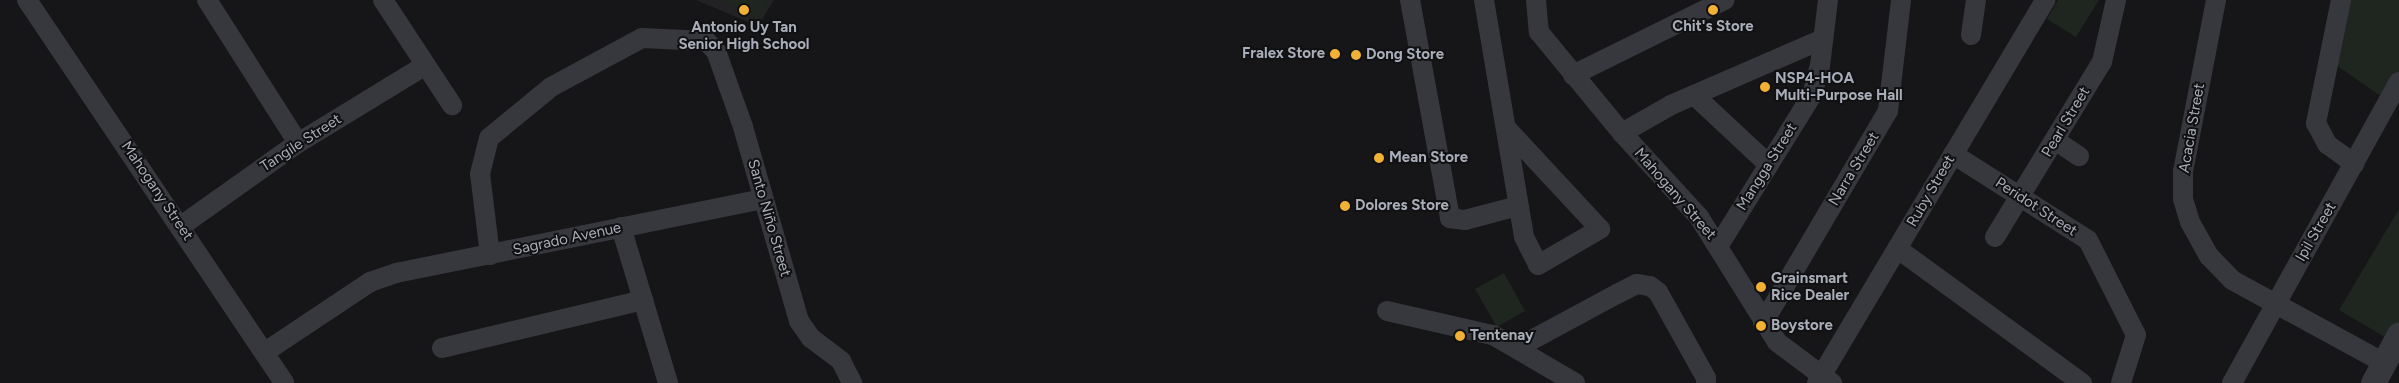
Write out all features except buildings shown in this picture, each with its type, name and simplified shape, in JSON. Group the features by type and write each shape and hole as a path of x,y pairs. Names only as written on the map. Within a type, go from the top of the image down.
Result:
{"street":[{"name":"Mahogany Street","path":"28,0 181,226 284,383"},
{"path":"207,0 298,144"},
{"path":"383,0 424,66 452,105"},
{"path":"1410,0 1450,218 1465,220 1518,206"},
{"path":"1484,0 1524,237 1538,265 1600,229 1506,128"},
{"path":"1573,75 1725,0"},
{"name":"Mangga Street","path":"1719,245 1812,95 1823,39 1828,0"},
{"name":"Narra Street","path":"1763,323 1888,111 1901,0"},
{"path":"1971,35 1976,0"},
{"name":"Ruby Street","path":"1824,381 1953,154 2046,0"},
{"name":"Pearl Street","path":"1995,237 2105,57 2116,0"},
{"name":"Acacia Street","path":"2216,0 2183,171 2184,199 2190,222 2209,256 2232,280 2275,304 2378,373"},
{"path":"2341,0 2316,123 2327,144 2355,164"},
{"name":"Mahogany Street","path":"1541,3 1539,32 1622,132 1699,217 1719,245 1763,323 1792,355 1824,381"},
{"name":"Santo Niño Street","path":"490,255 480,174 489,138 551,87 642,38 706,41 716,51 764,198 799,321 811,338 841,361 852,383"},
{"path":"1622,132 1694,96 1823,39"},
{"name":"Tangile Street","path":"181,226 298,144 424,66"},
{"name":"Ipil Street","path":"2232,383 2399,82"},
{"path":"1694,96 1768,164"},
{"path":"2055,140 2079,156"},
{"name":"Peridot Street","path":"1953,154 2088,240 2136,335 2121,383"},
{"name":"Sagrado Avenue","path":"264,352 370,282 416,268 490,255 764,198"},
{"path":"621,228 668,383"},
{"path":"1898,249 2082,383"},
{"path":"1517,348 1637,284 1650,286 1658,292 1706,378 1706,383"},
{"path":"442,348 643,300"},
{"path":"1387,311 1461,325 1493,335 1575,383"},
{"path":"2378,373 2399,334"}],"shaded area":[{"name":"Antonio Uy Tan Senior High School","path":"696,0 774,0 758,26"},
{"path":"726,0 769,0 757,19"},
{"path":"2058,0 2099,0 2076,37 2047,19"},
{"path":"2346,0 2399,0 2399,72 2385,99 2333,63"},
{"path":"2399,209 2399,323 2390,340 2339,310"},
{"path":"1504,273 1525,311 1497,327 1475,289"}],"place":[{"name":"Antonio Uy Tan Senior High School","path":"744,10"},
{"name":"Chit's Store","path":"1713,10"},
{"name":"Fralex Store","path":"1335,54"},
{"name":"Dong Store","path":"1356,55"},
{"name":"NSP4-HOA Multi-Purpose Hall","path":"1765,87"},
{"name":"Mean Store","path":"1379,158"},
{"name":"Dolores Store","path":"1345,206"},
{"name":"Grainsmart Rice Dealer","path":"1761,287"},
{"name":"Boystore","path":"1761,326"},
{"name":"Tentenay","path":"1460,336"}]}
